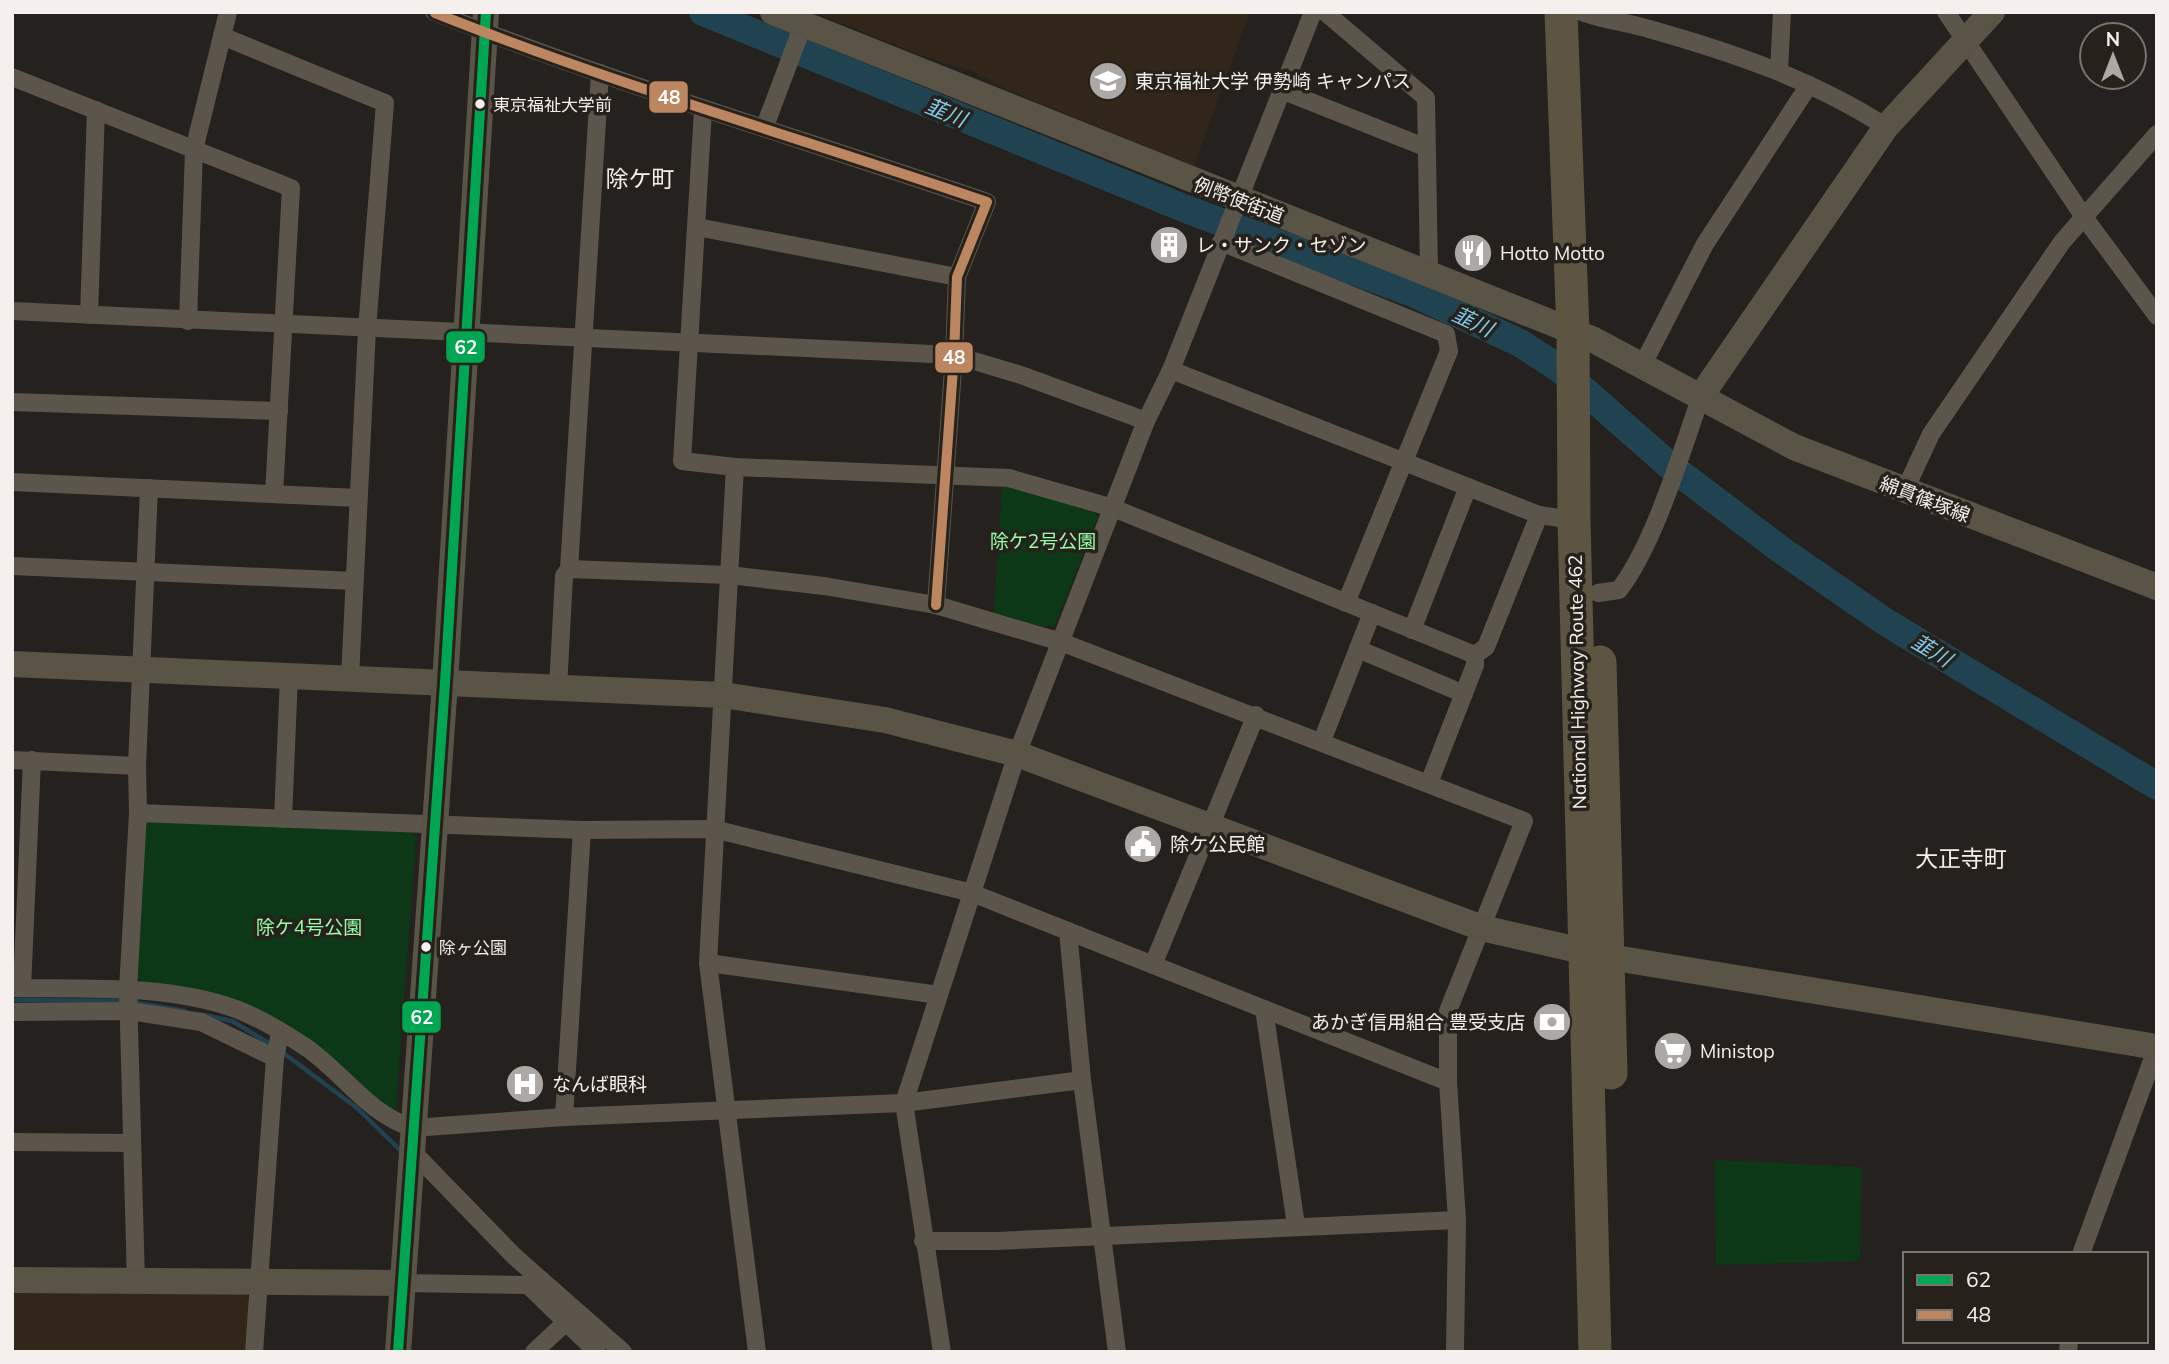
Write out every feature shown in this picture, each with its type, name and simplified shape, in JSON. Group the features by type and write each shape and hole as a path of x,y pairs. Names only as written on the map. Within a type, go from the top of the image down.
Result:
{"highway":[{"name":"National Highway Route 462","path":"1578,13 1583,398 1574,520 1616,1352"},
{"name":"National Highway Route 462","path":"1583,398 1598,593 1595,1352"}],"street":[{"path":"188,321 194,150 228,12"},
{"path":"434,12 485,22 600,73 703,110 765,126 987,202 957,277 936,605"},
{"name":"例幣使街道","path":"773,12 1237,200 1429,272 1583,335 1701,396"},
{"path":"942,1352 904,1103 1017,754 1146,421 1171,370 1313,12"},
{"path":"1325,12 1426,98 1429,272"},
{"path":"1779,71 1782,12"},
{"path":"1946,12 2084,217 2157,316"},
{"path":"1598,593 1619,590 1632,572 1669,485 1701,396 1886,127 1992,12"},
{"path":"1578,13 1649,20 1779,71 1849,103 1886,127"},
{"path":"398,1352 445,683 485,22"},
{"path":"765,126 803,25"},
{"path":"222,36 384,103 367,329 350,678"},
{"path":"558,688 564,576 569,569 600,73"},
{"path":"12,77 291,188 274,494"},
{"path":"1643,364 1705,244 1809,85"},
{"path":"1281,90 1427,148"},
{"path":"89,315 96,110"},
{"path":"703,110 682,461 735,467 1009,478 1113,508 1475,656"},
{"path":"1904,492 1931,434 2062,242 2157,134"},
{"path":"697,227 957,277"},
{"path":"1221,242 1446,334 1449,351 1346,603"},
{"path":"12,312 367,329 584,336 954,355 1021,375 1146,421"},
{"path":"1171,370 1539,515 1574,520"},
{"name":"綿貫篠塚線","path":"1701,396 1794,447 1904,492 2157,587"},
{"path":"12,402 279,411"},
{"path":"735,467 708,963 724,1110 757,1352"},
{"path":"12,481 358,498"},
{"path":"1412,630 1468,487"},
{"path":"136,1282 128,989 138,813 140,670 149,488"},
{"path":"1429,783 1464,694 1475,656 1486,647 1539,515"},
{"path":"12,566 354,581"},
{"path":"569,569 729,575 824,586 936,605 1060,642 1256,715 1524,821 1448,1011 1448,1082 1458,1220 1455,1352"},
{"path":"1322,741 1372,613"},
{"path":"1358,649 1464,694"},
{"path":"12,664 723,695 886,720 1017,754 1482,928 1596,953 2157,1047 2151,1079 2082,1252"},
{"path":"283,819 289,676"},
{"path":"1153,965 1256,715"},
{"path":"12,760 137,766"},
{"path":"32,761 17,988 128,989 203,1000 237,1010 308,1049 412,1139 513,1256 623,1352"},
{"path":"138,813 582,830 714,829 972,893 1448,1082"},
{"path":"564,1117 582,830"},
{"path":"1068,930 1082,1080 1118,1352"},
{"path":"708,963 939,995"},
{"path":"1264,1009 1296,1225"},
{"path":"12,1012 130,1011 201,1023 275,1059"},
{"path":"254,1352 275,1059 281,1033"},
{"path":"412,1139 564,1117 904,1103 1082,1080"},
{"path":"12,1142 131,1143"},
{"path":"923,1241 1458,1220"},
{"path":"12,1280 528,1285 597,1352"},
{"path":"534,1352 566,1322"}],"shaded area":[{"name":"東京福祉大学 伊勢崎 キャンパス","path":"813,12 1250,12 1194,166 1010,91 972,71 929,58"},
{"path":"12,1291 242,1292 249,1300 247,1352 12,1352"}],"green space":[{"name":"除ケ2号公園","path":"1002,484 1093,509 1098,517 1055,625 1044,627 994,613"},
{"name":"除ケ4号公園","path":"150,820 409,832 416,838 396,1108 386,1110 215,997 143,982 137,976 145,825"},
{"path":"1715,1160 1862,1167 1860,1261 1716,1265"}],"waterway":[{"name":"韮川","path":"703,12 1191,211 1413,293 1520,343 1560,369 1670,466 1784,552 1884,621 2157,786"},
{"path":"12,1000 123,1001"},
{"path":"132,1002 185,1011"},
{"path":"204,1015 232,1021 272,1045"},
{"path":"282,1052 357,1108 402,1152"}],"transit line":[{"name":"62","path":"398,1352 445,683 486,12"},
{"name":"48","path":"435,13 641,88 987,202 957,277 936,605"}],"place":[{"name":"東京福祉大学 伊勢崎 キャンパス","path":"1108,81"},
{"name":"東京福祉大学前","path":"480,104"},
{"name":"レ・サンク・セゾン","path":"1169,245"},
{"name":"Hotto Motto","path":"1473,253"},
{"name":"除ケ公民館","path":"1143,844"},
{"name":"除ヶ公園","path":"426,947"},
{"name":"あかぎ信用組合 豊受支店","path":"1552,1022"},
{"name":"Ministop","path":"1673,1051"},
{"name":"なんば眼科","path":"525,1084"}],"district":[{"name":"除ケ町","path":"640,178"},
{"name":"大正寺町","path":"1961,858"}]}
